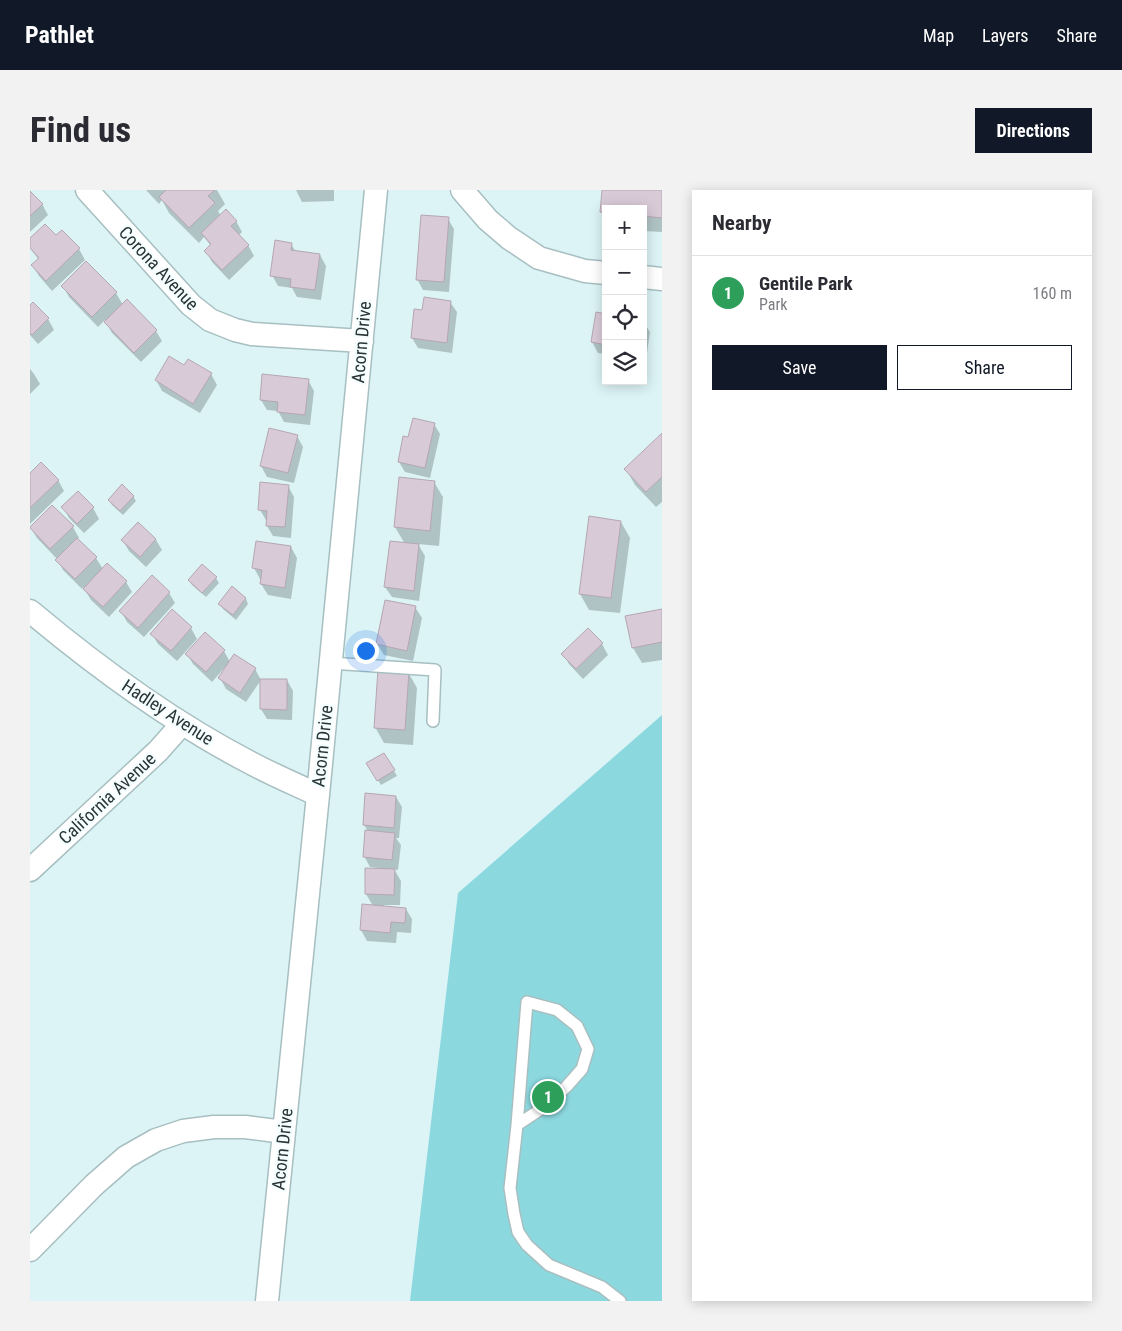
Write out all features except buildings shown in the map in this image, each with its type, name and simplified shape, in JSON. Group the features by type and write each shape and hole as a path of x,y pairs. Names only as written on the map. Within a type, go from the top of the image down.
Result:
{"street":[{"name":"Corona Avenue","path":"86,190 191,305 210,320 235,330 252,334 362,341"},
{"name":"Acorn Drive","path":"267,1301 376,190"},
{"path":"462,190 488,220 509,238 539,258 585,271 602,273"},
{"path":"647,277 662,279"},
{"name":"Hadley Avenue","path":"30,610 73,647 141,697 182,724 249,762 318,795"},
{"name":"California Avenue","path":"30,870 158,751 182,724"},
{"path":"30,1250 94,1185 126,1157 156,1140 183,1131 214,1126 245,1127 284,1132"}],"lane":[{"path":"330,663 435,670 433,721"},
{"path":"517,1125 547,1105 567,1086 582,1069 588,1049 577,1026 557,1010 527,1002 510,1188 518,1232 527,1245 549,1265 602,1287 620,1301"}],"shaded area":[{"path":"662,715 662,1301 410,1301 458,893"}],"place":[{"name":"Gentile Park","path":"548,1097"}]}
